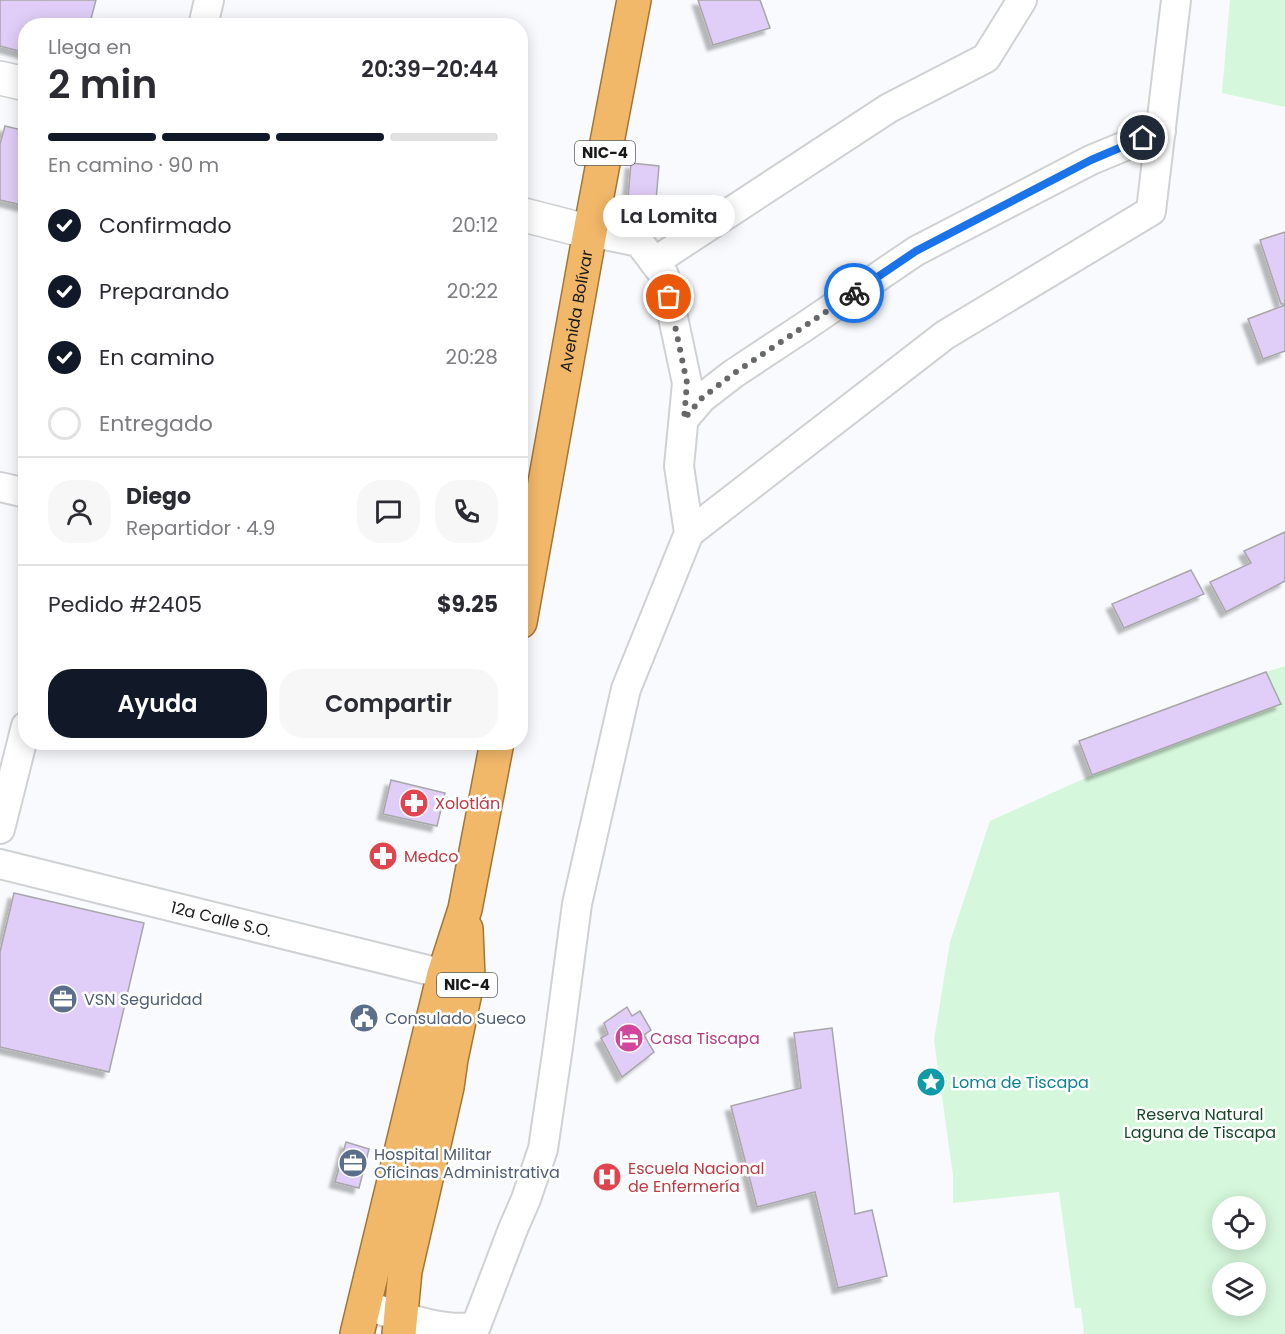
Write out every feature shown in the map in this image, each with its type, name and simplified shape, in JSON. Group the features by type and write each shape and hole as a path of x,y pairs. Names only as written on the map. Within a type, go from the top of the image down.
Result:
{"highway":[{"name":"Avenida Bolívar","path":"528,580 634,0"},
{"name":"NIC-4","path":"360,1319 444,974 465,909 495,750"},
{"name":"NIC-4","path":"400,1325 405,1271 447,1087 468,978 465,909"},
{"path":"444,974 452,978 457,986 448,1032 451,1059"}],"street":[{"path":"205,18 209,0"},
{"path":"654,262 889,108 986,58 1022,0"},
{"path":"360,1319 400,1325 467,1329 476,1326 526,1199 543,1149 577,904 626,689 689,533 945,335 1151,212 1176,0"},
{"path":"0,78 18,82"},
{"path":"684,419 702,398 733,374 916,251 1091,160 1161,131"},
{"path":"528,216 639,242 664,275 687,383 679,466 689,533"},
{"path":"0,487 18,491"},
{"path":"0,829 20,750"},
{"name":"12a Calle S.O.","path":"0,864 444,974"}],"green space":[{"path":"1230,0 1285,0 1285,107 1222,93"},
{"name":"Reserva Natural Laguna de Tiscapa","path":"1285,666 1285,1334 1084,1334 1081,1308 1075,1308 1059,1192 953,1203 953,1175 934,1040 950,942 990,821 1092,775 1281,704 1266,672"}],"building":[{"path":"0,0 96,0 91,18 18,18 18,51 0,46"},
{"path":"698,0 760,0 770,28 713,45"},
{"path":"5,126 18,129 18,204 0,200 0,144"},
{"path":"631,163 659,166 655,212 627,209"},
{"path":"1285,232 1285,304 1281,304 1260,240"},
{"path":"1285,305 1285,351 1263,359 1248,319"},
{"path":"1285,532 1285,581 1226,612 1210,582 1251,563 1244,551"},
{"path":"1191,570 1204,594 1124,628 1112,604"},
{"path":"1266,672 1281,704 1092,775 1079,741"},
{"name":"Xolotlán","path":"391,780 445,793 437,826 383,814"},
{"name":"VSN Seguridad","path":"14,893 144,923 109,1072 0,1047 0,952"},
{"path":"627,1007 632,1016 640,1011 651,1030 644,1035 654,1052 622,1077 601,1038 608,1034 604,1023"},
{"path":"832,1028 855,1214 872,1210 887,1276 838,1288 815,1192 757,1207 731,1106 801,1088 794,1033"},
{"name":"Hospital Militar Oficinas Administrativa","path":"346,1142 369,1149 359,1188 335,1182"}],"way so far":[{"path":"669,297 687,383 684,419 702,398 733,374 854,293"}],"place":[{"name":"La Lomita","path":"669,297"},
{"name":"Xolotlán","path":"414,803"},
{"name":"Medco","path":"383,856"},
{"name":"VSN Seguridad","path":"63,999"},
{"name":"Consulado Sueco","path":"364,1018"},
{"name":"Casa Tiscapa","path":"629,1038"},
{"name":"Loma de Tiscapa","path":"931,1082"},
{"name":"Hospital Militar Oficinas Administrativa","path":"353,1163"},
{"name":"Escuela Nacional de Enfermería","path":"607,1177"}],"route":[{"path":"854,293 916,251 1091,160 1143,138"}]}
